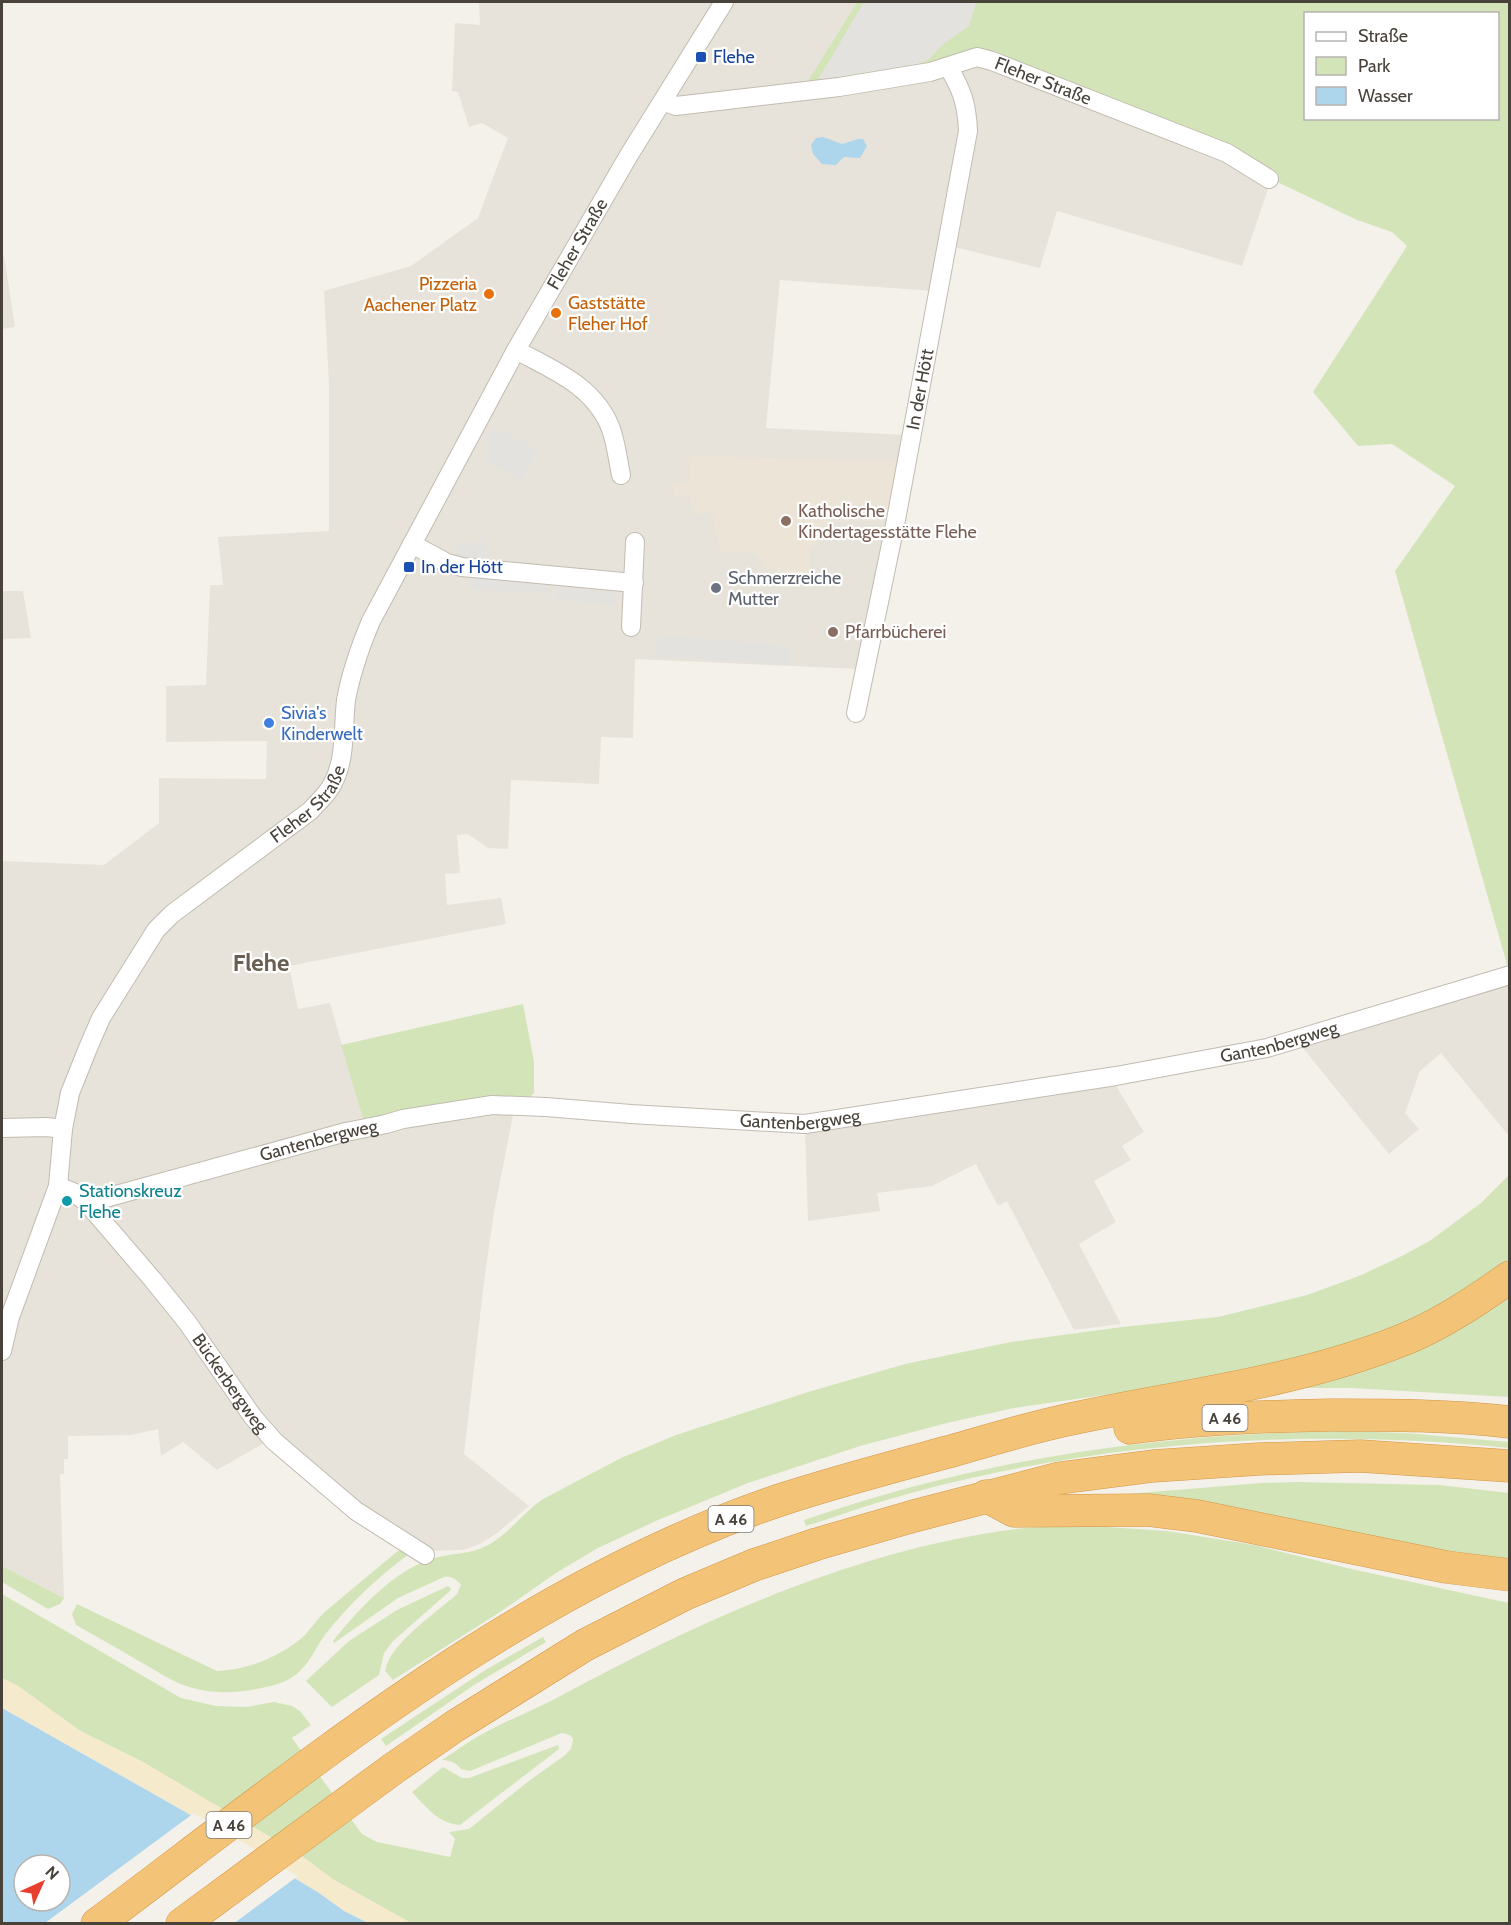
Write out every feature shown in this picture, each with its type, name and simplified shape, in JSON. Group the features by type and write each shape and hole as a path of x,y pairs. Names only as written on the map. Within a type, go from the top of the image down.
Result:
{"highway":[{"path":"943,1453 1060,1421 1238,1388 1359,1356 1403,1340 1437,1323 1480,1298 1509,1277"},
{"name":"A 46","path":"97,1923 362,1726 444,1670 532,1616 618,1568 686,1537 775,1502 862,1474 943,1453 1182,1421 1256,1416 1386,1415 1509,1422"},
{"path":"182,1923 455,1726 585,1645 685,1593 754,1565 817,1544 986,1496 1060,1478 1153,1466 1259,1459 1360,1456 1509,1466"},
{"path":"986,1496 1014,1511 1148,1509 1197,1516 1446,1567 1509,1575"},
{"path":"1446,1567 1509,1588"}],"street":[{"name":"Fleher Straße","path":"2,1351 10,1317 58,1186 63,1129 70,1093 101,1018 156,930 172,914 310,811 333,783 340,762 347,699 354,666 371,621 516,350 629,155 724,2"},
{"name":"Fleher Straße","path":"663,101 676,106 839,87 930,72 977,57 1227,153 1269,179"},
{"name":"In der Hött","path":"856,714 895,525 968,131 965,103 948,67"},
{"path":"516,350 565,376 590,396 611,430 621,475"},
{"path":"631,627 636,542"},
{"path":"412,544 462,567 634,583"},
{"name":"Gantenbergweg","path":"87,1203 346,1132 473,1107 546,1107 805,1124 998,1095 1267,1048 1509,975"},
{"path":"2,1128 63,1129"},
{"name":"Bückerbergweg","path":"58,1186 73,1192 87,1203 188,1322 240,1400 274,1441 356,1510 425,1555"}],"shaded area":[{"path":"479,2 857,2 806,84 980,60 1227,156 1270,183 1242,266 1057,211 1040,268 950,246 933,291 780,280 766,428 908,435 862,637 860,669 635,659 633,738 601,737 599,784 511,780 508,849 488,848 468,834 457,835 460,873 445,874 447,905 501,898 506,924 289,966 298,1009 330,1003 365,1125 514,1110 494,1212 464,1454 529,1506 480,1544 463,1550 427,1551 268,1441 217,1470 183,1442 161,1456 158,1429 131,1435 68,1436 68,1459 64,1459 64,1474 60,1474 64,1598 2,1566 2,861 104,865 159,823 159,778 266,779 267,741 166,742 166,686 206,685 210,585 223,585 218,537 329,531 329,385 324,291 411,266 478,218 508,138 482,123 469,127 458,92 452,91 455,23 480,25"},
{"path":"864,2 976,2 969,26 942,45 929,59 918,64 818,80"},
{"path":"4,255 15,327 2,329 2,256"},
{"path":"493,426 538,449 521,480 485,461 492,446 485,442"},
{"name":"Katholische Kindertagesstätte Flehe","path":"686,456 901,461 888,520 829,521 809,552 809,584 788,585 777,579 776,570 764,568 765,562 762,557 755,557 756,550 753,553 736,550 736,552 721,551 712,511 694,515 689,494 675,497 672,485 690,480 690,460"},
{"path":"485,539 491,563 454,559 457,547"},
{"path":"468,577 544,582 553,594 471,589"},
{"path":"557,588 616,592 615,605 556,600"},
{"path":"2,591 23,591 31,638 2,639"},
{"path":"658,635 790,646 790,664 655,657"},
{"path":"1509,976 1509,1136 1441,1053 1420,1071 1405,1113 1419,1129 1389,1154 1298,1042"},
{"path":"1113,1081 1144,1132 1122,1146 1131,1160 1094,1181 1116,1222 1079,1244 1121,1324 1074,1330 1007,1201 998,1206 976,1164 932,1186 877,1193 880,1211 808,1221 805,1129"}],"green space":[{"path":"857,2 1509,2 1508,968 1395,571 1455,486 1392,444 1358,446 1313,392 1407,246 1392,232 1357,220 1267,177 967,57 806,84"},
{"path":"523,1004 534,1061 534,1093 528,1099 365,1125 341,1045"},
{"path":"1509,1175 1509,1261 1488,1277 1418,1317 1333,1349 1152,1388 1014,1408 947,1423 860,1446 748,1483 658,1520 598,1548 393,1680 385,1671 395,1650 426,1619 457,1594 461,1585 456,1580 444,1577 398,1598 334,1643 333,1641 377,1593 404,1572 432,1559 475,1550 490,1544 543,1499 621,1458 676,1435 808,1392 905,1364 1011,1342 1218,1317 1307,1295 1359,1276 1431,1240 1481,1203"},
{"path":"1509,1296 1509,1397 1351,1388 1301,1388"},
{"path":"1343,1431 1405,1433 1509,1442 1509,1448 1381,1440 1317,1439 1253,1440 1126,1451 1062,1460 954,1482 909,1493 806,1526 804,1520 871,1498 938,1480 1070,1453 1204,1437"},
{"path":"1296,1482 1439,1485 1509,1493 1509,1567 1116,1495"},
{"path":"1093,1526 1167,1531 1254,1545 1347,1568 1509,1603 1509,1923 411,1923 334,1880 299,1854 141,1761 80,1731 18,1686 2,1678 2,1594 181,1698 216,1706 246,1707 274,1702 292,1706 300,1711 311,1725 292,1738 362,1834 377,1842 450,1857 455,1839 449,1832 469,1829 571,1749 573,1739 570,1735 562,1733 470,1771 442,1760 498,1726 731,1612 846,1569 905,1551 965,1537 1025,1528"},
{"path":"404,1546 408,1555 353,1602 325,1635 303,1668 284,1681 263,1688 223,1692 205,1691 183,1685 76,1625 72,1614 77,1604 217,1671 241,1668 275,1655 296,1643 326,1611"},
{"path":"2,1566 64,1598 60,1604 48,1609 2,1582"},
{"path":"448,1586 451,1588 450,1591 393,1641 384,1653 379,1675 332,1707 306,1681 349,1641 397,1610"},
{"path":"543,1637 546,1642 474,1685 386,1746 381,1739 487,1669"},
{"path":"558,1745 559,1749 460,1825 439,1818 412,1792 443,1767 462,1778 469,1778"}],"sand":[{"path":"2,1678 18,1686 80,1731 141,1761 299,1854 334,1880 411,1923 368,1923 344,1911 319,1893 187,1813 2,1708"}],"water":[{"path":"823,137 842,144 863,139 867,146 860,158 844,157 836,165 822,164 813,154 811,145 816,138"},
{"path":"2,1708 187,1813 319,1893 344,1911 368,1923 2,1923"}],"pier":[{"path":"194,1813 298,1876 233,1924 45,1923 59,1913 72,1913 72,1903"}],"place":[{"name":"Flehe","path":"701,57"},
{"name":"Pizzeria Aachener Platz","path":"489,294"},
{"name":"Gaststätte Fleher Hof","path":"556,313"},
{"name":"Katholische Kindertagesstätte Flehe","path":"786,521"},
{"name":"In der Hött","path":"409,567"},
{"name":"Schmerzreiche Mutter","path":"716,588"},
{"name":"Pfarrbücherei","path":"833,632"},
{"name":"Sivia's Kinderwelt","path":"269,723"},
{"name":"Stationskreuz Flehe","path":"67,1201"}],"district":[{"name":"Flehe","path":"261,962"}]}
